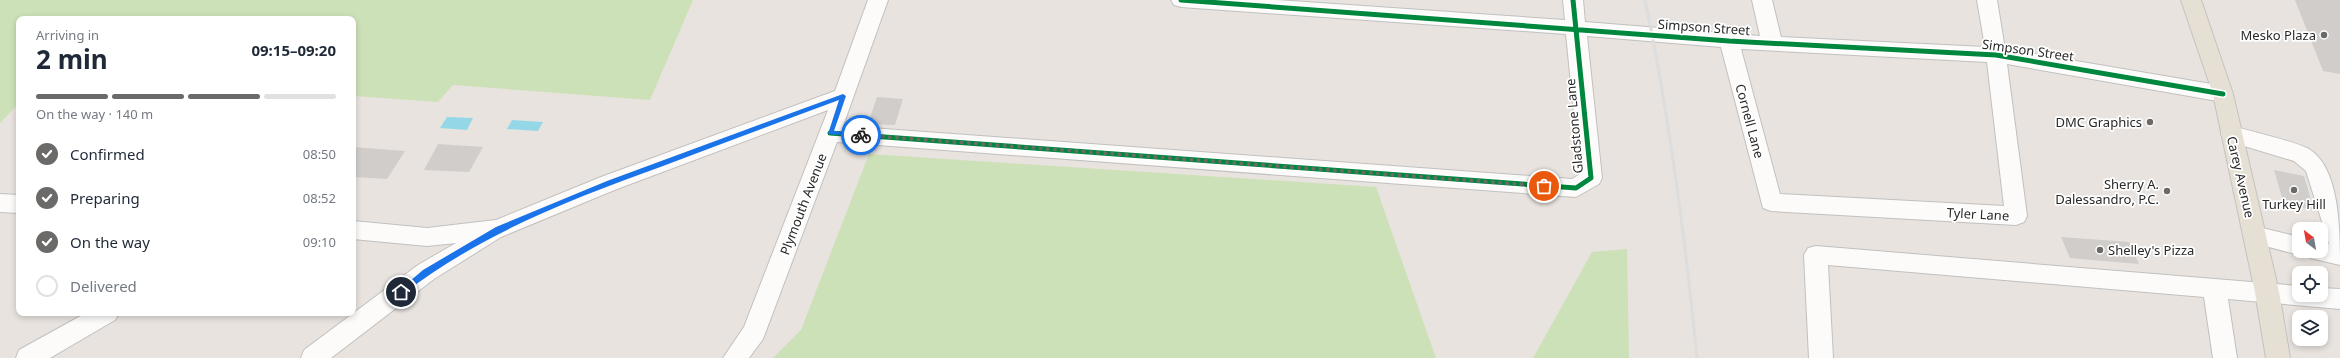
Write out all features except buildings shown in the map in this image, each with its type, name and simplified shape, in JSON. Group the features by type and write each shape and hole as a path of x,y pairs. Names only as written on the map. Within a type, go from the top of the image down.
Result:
{"main road":[{"name":"Carey Avenue","path":"2191,0 2223,94 2267,292 2278,358"}],"street":[{"name":"Plymouth Avenue","path":"735,358 754,332 830,133 878,0"},
{"name":"Simpson Street","path":"1181,0 1577,28 1729,41 1996,55 2223,94"},
{"path":"1573,0 1577,28"},
{"path":"1762,0 1772,43"},
{"name":"Tyler Lane","path":"1771,202 2016,216 1996,55 1987,0"},
{"name":"Gladstone Lane","path":"830,133 1576,188 1591,178 1577,28"},
{"name":"Cornell Lane","path":"1729,41 1771,202"},
{"path":"312,358 426,272 498,229 609,183 843,96"},
{"path":"2232,134 2301,155 2316,166 2340,244"},
{"path":"0,203 16,204"},
{"path":"356,230 427,237 498,229"},
{"path":"2254,235 2292,244"},
{"path":"2328,253 2340,256"},
{"path":"1821,358 1816,255 2267,292 2340,300"},
{"path":"2214,288 2225,358"},
{"path":"28,358 102,316"}],"green space":[{"path":"0,0 693,0 650,100 453,85 438,102 356,96 356,16 16,16 16,106 0,123"},
{"path":"869,154 1376,187 1436,358 773,358 801,330"},
{"path":"1627,249 1629,358 1533,358 1592,252"}],"water":[{"path":"447,117 473,118 467,130 440,128"},
{"path":"512,120 543,122 538,131 507,129"}],"railway":[{"path":"1645,0 1662,89 1676,178 1697,358"}],"cycle path":[{"path":"1181,0 1577,28 1729,41 1996,55 2223,94"},
{"path":"830,133 1576,188 1591,178 1573,0"}],"way so far":[{"path":"861,135 1544,186"}],"place":[{"name":"Mesko Plaza","path":"2324,35"},
{"name":"DMC Graphics","path":"2150,122"},
{"name":"Turkey Hill","path":"2294,190"},
{"name":"Sherry A. Dalessandro, P.C.","path":"2167,191"},
{"name":"Shelley's Pizza","path":"2100,250"}],"route":[{"path":"401,292 426,272 498,229 609,183 843,96 830,133 861,135"}]}
